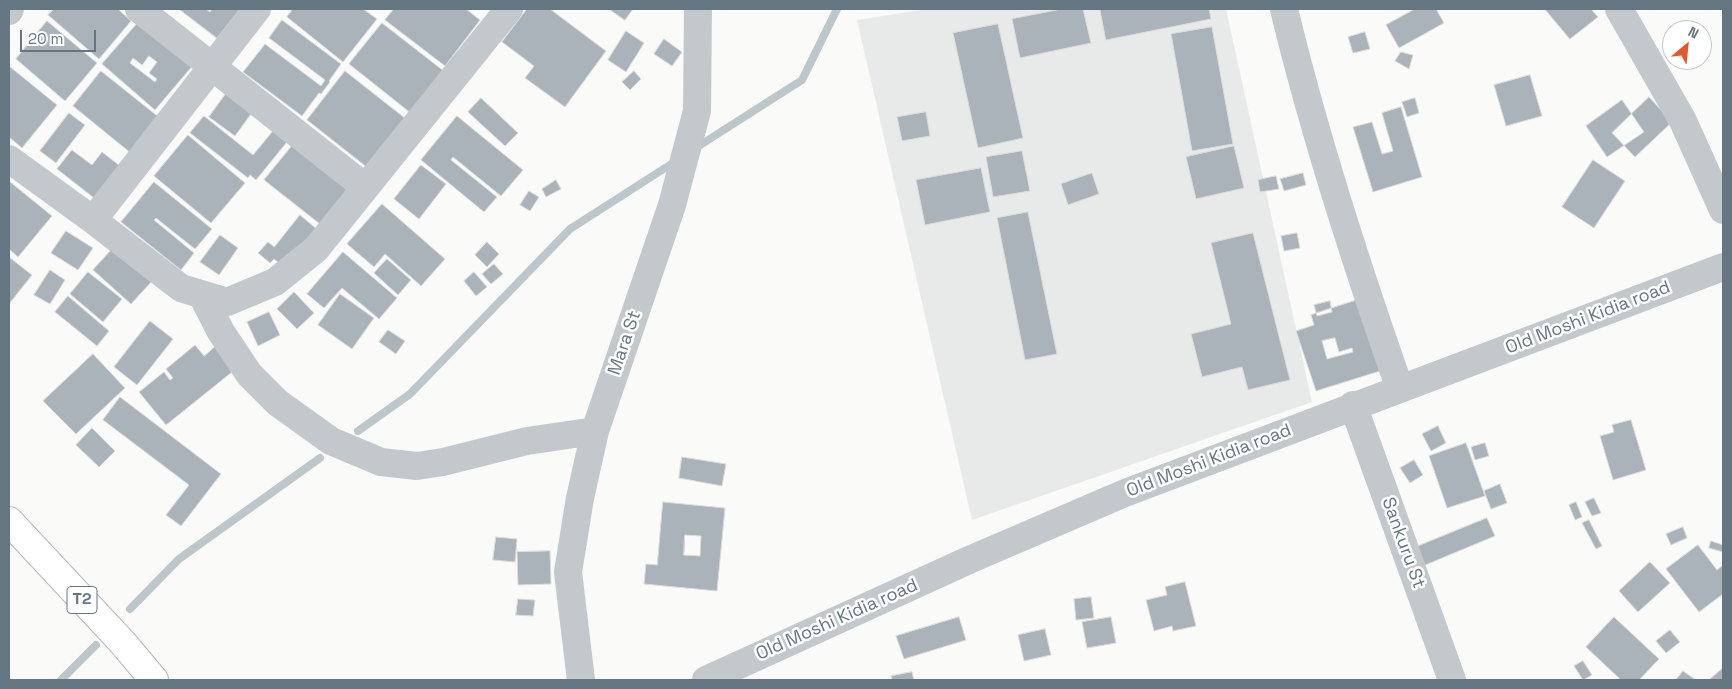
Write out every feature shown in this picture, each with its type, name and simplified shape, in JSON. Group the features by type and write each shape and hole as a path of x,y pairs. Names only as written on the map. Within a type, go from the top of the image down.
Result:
{"highway":[{"name":"T2","path":"9,521 123,643 154,680"}],"street":[{"path":"139,9 365,187"},
{"path":"93,220 257,9"},
{"name":"Mara St","path":"581,680 568,572 580,498 595,430 672,205 697,111 698,9"},
{"path":"1284,9 1315,127 1356,263 1400,389"},
{"path":"1619,9 1683,122 1723,210"},
{"path":"9,159 93,220 181,288 227,302 275,282 316,249 495,14"},
{"name":"Old Moshi Kidia road","path":"706,680 960,564 1125,493 1353,405 1723,267"},
{"path":"202,295 221,332 249,374 278,403 331,441 381,462 417,466 443,462 527,441 595,430"},
{"name":"Sankuru St","path":"1353,405 1452,680"}],"shaded area":[{"path":"928,9 1226,9 1312,402 972,520 857,20"}],"building":[{"path":"54,9 118,9 131,21 99,59 48,15"},
{"path":"179,9 206,9 210,12 212,9 240,9 217,38"},
{"path":"293,9 363,9 377,19 343,62 287,17"},
{"path":"394,9 466,9 480,20 445,66 385,20"},
{"path":"527,9 550,9 606,51 565,107 525,78 534,66 502,42"},
{"path":"609,9 633,9 625,20"},
{"path":"1062,9 1083,9 1091,43 1020,58 1012,19"},
{"path":"1100,9 1209,9 1211,19 1106,40"},
{"path":"1415,9 1436,9 1444,23 1399,48 1386,25"},
{"path":"1545,9 1591,9 1598,17 1570,39"},
{"path":"141,19 194,64 155,110 102,64","holes":["149,56 157,62 149,73 157,79 155,82 130,63 133,58 142,65"]},
{"path":"282,20 341,64 321,94 319,93 302,116 243,72 265,44 321,86 325,80 269,38"},
{"path":"47,21 97,63 65,101 16,59"},
{"path":"382,23 445,72 412,114 349,64"},
{"path":"998,24 1023,138 978,148 953,33"},
{"path":"1212,27 1233,144 1192,151 1171,34"},
{"path":"626,31 644,43 626,72 608,60"},
{"path":"1365,32 1370,49 1353,53 1348,37"},
{"path":"664,39 682,52 672,66 654,54"},
{"path":"1401,52 1413,55 1409,69 1395,61"},
{"path":"9,66 57,105 22,148 9,137"},
{"path":"101,71 161,119 132,154 73,106"},
{"path":"345,71 406,119 368,168 307,120"},
{"path":"634,71 641,79 630,90 622,82"},
{"path":"1530,75 1542,116 1506,126 1494,85"},
{"path":"230,88 256,107 235,136 209,117"},
{"path":"1649,97 1672,122 1635,157 1612,133"},
{"path":"481,98 518,133 505,146 468,112"},
{"path":"1415,98 1419,113 1407,117 1402,102"},
{"path":"1622,100 1644,132 1607,157 1586,126"},
{"path":"1401,107 1422,177 1373,192 1353,127 1372,122 1382,154 1393,151 1382,113"},
{"path":"926,112 930,136 902,141 897,117"},
{"path":"69,113 85,125 56,163 40,151"},
{"path":"204,116 253,155 277,126 291,137 256,180 250,175 248,178 190,133"},
{"path":"457,116 523,170 501,196 453,157 451,160 497,197 484,212 421,160"},
{"path":"188,135 245,183 211,223 154,176"},
{"path":"296,141 351,184 320,224 264,180"},
{"path":"1234,146 1244,188 1196,199 1186,157"},
{"path":"72,150 92,165 102,152 120,166 94,198 57,169"},
{"path":"1022,151 1030,191 993,197 986,157"},
{"path":"1593,160 1625,181 1594,228 1562,207"},
{"path":"421,165 446,184 419,219 394,199"},
{"path":"981,168 990,212 925,225 916,180"},
{"path":"1092,173 1099,194 1068,205 1061,184"},
{"path":"1303,173 1306,185 1284,191 1280,179"},
{"path":"1276,176 1279,189 1260,192 1258,180"},
{"path":"556,180 561,189 546,197 542,189"},
{"path":"9,181 52,216 18,257 9,249"},
{"path":"154,182 212,229 195,249 156,218 154,220 194,253 181,270 121,222"},
{"path":"529,191 539,197 530,211 520,205"},
{"path":"382,204 445,259 421,286 385,254 374,267 347,244"},
{"path":"1028,212 1057,354 1025,360 997,218"},
{"path":"300,215 319,231 287,269 274,259 270,263 258,253 268,242 274,247"},
{"path":"66,231 93,248 78,270 51,253"},
{"path":"1253,233 1290,380 1248,390 1242,367 1202,377 1191,334 1231,324 1211,243"},
{"path":"1297,233 1300,248 1284,251 1281,236"},
{"path":"220,235 238,248 219,275 200,262"},
{"path":"487,242 499,254 487,267 475,255"},
{"path":"115,246 153,280 131,304 93,270"},
{"path":"343,252 397,298 379,319 342,288 324,308 307,294"},
{"path":"9,257 32,275 9,304"},
{"path":"387,259 411,280 398,295 374,273"},
{"path":"494,264 503,274 491,284 482,274"},
{"path":"50,270 65,280 50,304 34,295"},
{"path":"88,272 122,299 103,322 70,294"},
{"path":"474,272 487,287 476,296 464,281"},
{"path":"294,292 314,313 297,329 277,309"},
{"path":"340,294 374,318 352,349 318,325"},
{"path":"68,296 109,331 97,346 55,312"},
{"path":"1357,300 1380,371 1316,391 1296,331 1314,325 1311,315","holes":["1335,338 1339,352 1352,348 1353,352 1327,359 1322,341"]},
{"path":"1330,301 1332,312 1317,316 1314,305"},
{"path":"269,312 280,335 258,346 247,322"},
{"path":"150,321 173,339 137,385 114,367"},
{"path":"388,330 405,341 396,354 379,342"},
{"path":"218,344 237,368 166,425 139,392 164,372 170,380 173,378 166,369 195,345 204,356"},
{"path":"93,354 125,388 76,434 43,401"},
{"path":"120,397 221,474 181,526 166,515 189,485 103,420"},
{"path":"1631,420 1646,470 1613,480 1600,436 1614,432 1612,425"},
{"path":"1438,426 1446,443 1431,451 1422,434"},
{"path":"92,428 115,451 99,467 76,445"},
{"path":"1466,443 1485,496 1447,508 1429,456"},
{"path":"1485,443 1489,456 1475,460 1471,447"},
{"path":"682,457 726,464 722,486 679,478"},
{"path":"1414,460 1423,475 1410,483 1400,468"},
{"path":"1500,484 1507,503 1491,509 1484,491"},
{"path":"1594,498 1601,513 1592,516 1585,502"},
{"path":"663,502 725,508 717,591 644,584 646,564 657,565","holes":["685,535 701,536 700,556 684,555"]},
{"path":"1576,502 1582,517 1575,520 1569,505"},
{"path":"1487,518 1495,536 1418,568 1411,549"},
{"path":"1589,520 1602,546 1596,549 1582,523"},
{"path":"1683,527 1687,538 1671,545 1666,534"},
{"path":"496,537 517,539 515,562 493,560"},
{"path":"1711,541 1723,545 1723,552 1709,548"},
{"path":"1698,545 1717,570 1723,565 1723,594 1699,612 1666,569"},
{"path":"550,551 551,584 518,585 517,552"},
{"path":"1650,562 1670,583 1638,612 1619,591"},
{"path":"1185,582 1196,626 1173,631 1172,626 1154,631 1146,600 1167,595 1165,587"},
{"path":"1091,597 1094,618 1076,620 1074,599"},
{"path":"518,599 535,600 533,616 516,615"},
{"path":"959,617 966,640 904,659 896,636"},
{"path":"1111,617 1116,643 1087,648 1082,622"},
{"path":"1614,617 1659,659 1639,680 1621,680 1586,647"},
{"path":"1045,629 1051,655 1024,661 1018,635"},
{"path":"1670,630 1680,642 1666,653 1656,641"},
{"path":"1583,661 1592,675 1583,680 1574,666"},
{"path":"1723,668 1723,680 1709,680"},
{"path":"1683,671 1696,680 1676,680"},
{"path":"912,672 914,680 892,680 891,676"}],"waterway":[{"path":"694,149 802,80 837,9"},
{"path":"358,431 410,394 570,229 676,161"},
{"path":"130,609 179,559 320,458"},
{"path":"61,680 96,645"}]}
